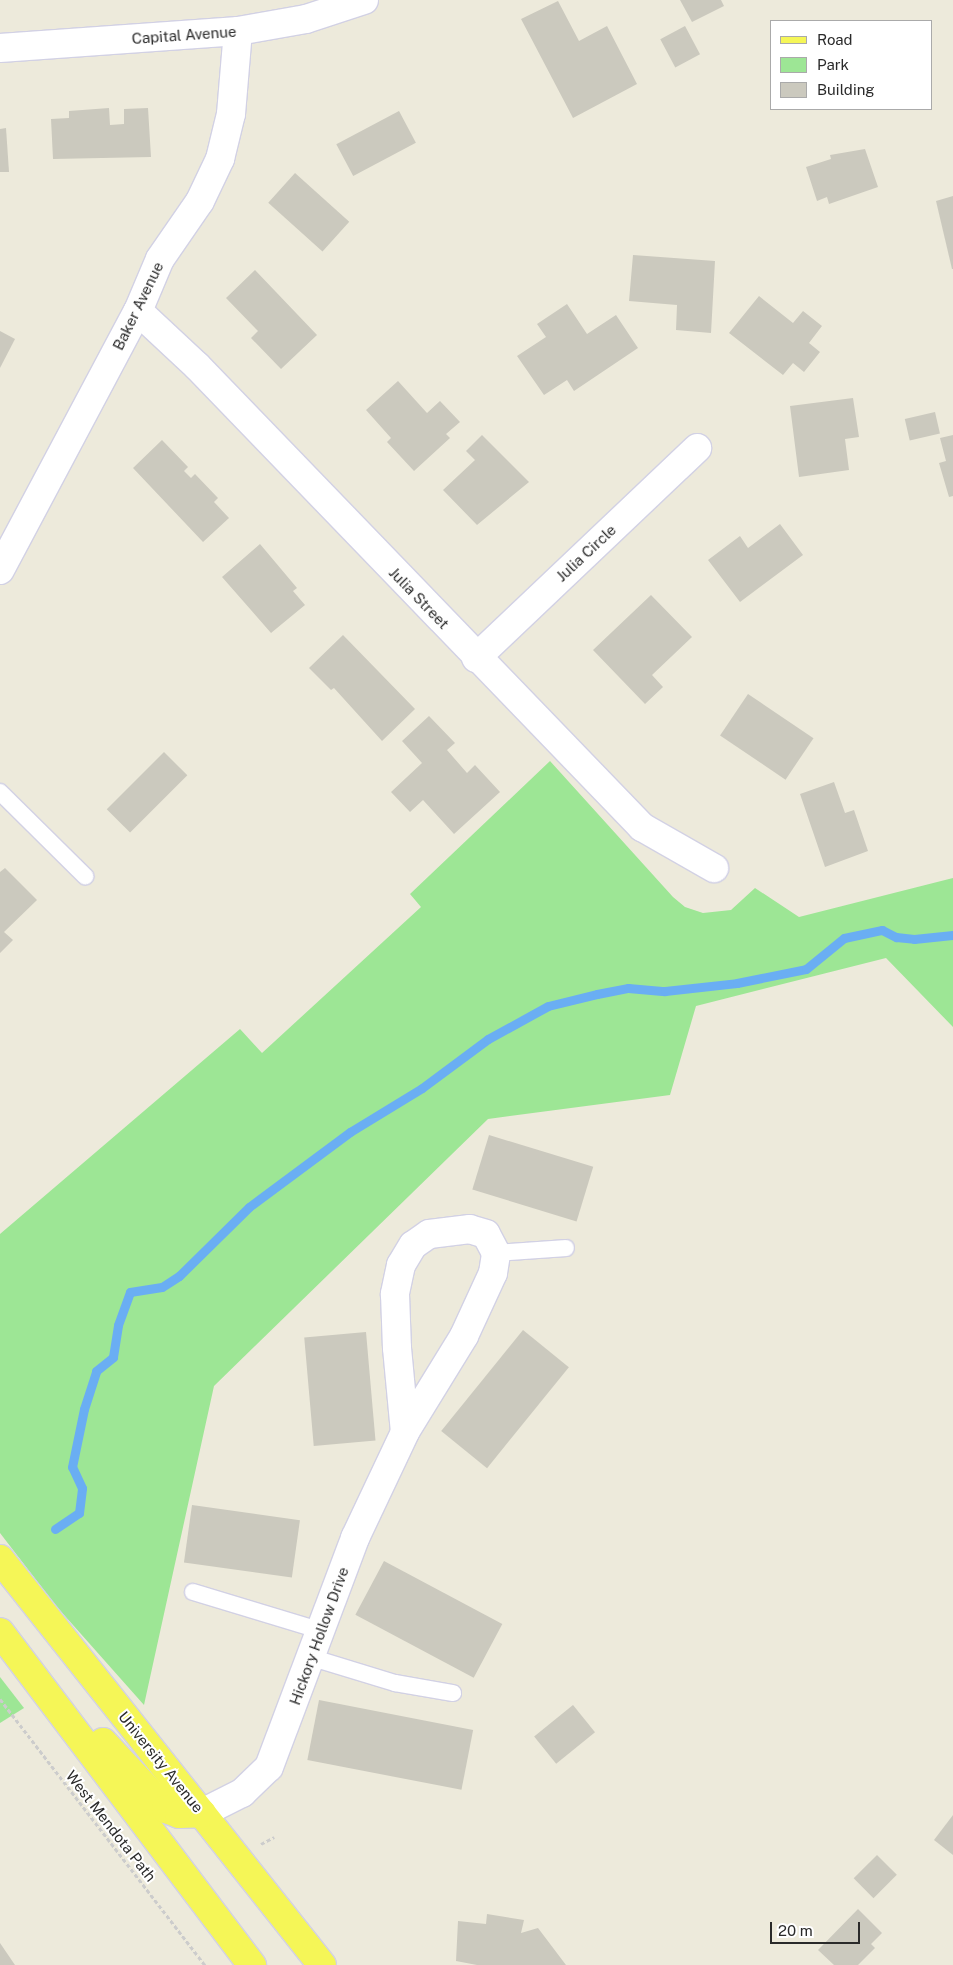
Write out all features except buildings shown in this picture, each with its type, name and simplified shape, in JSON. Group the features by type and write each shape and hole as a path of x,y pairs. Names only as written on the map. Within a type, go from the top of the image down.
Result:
{"main road":[{"name":"University Avenue","path":"0,1558 322,1965"},
{"path":"3,1636 166,1809 179,1814 202,1813"},
{"path":"3,1636 252,1965"}],"street":[{"name":"Capital Avenue","path":"0,48 238,31 306,20 364,0"},
{"name":"Baker Avenue","path":"0,570 138,311 160,259 200,201 220,159 231,114 238,31"},
{"name":"Julia Street","path":"138,311 198,366 476,658 642,827 714,868"},
{"name":"Julia Circle","path":"476,658 697,448"},
{"path":"405,1432 397,1348 395,1294 401,1266 413,1245 429,1234 447,1229 470,1228 486,1234 496,1253"},
{"name":"Hickory Hollow Drive","path":"202,1813 242,1793 269,1767 313,1658 355,1538 405,1432 464,1336 493,1272 496,1253"}],"lane":[{"path":"0,792 85,876"},
{"path":"496,1253 566,1248"},
{"path":"193,1592 322,1631"},
{"path":"313,1658 395,1684 453,1693"}],"path":[{"name":"West Mendota Path","path":"0,1699 205,1965"}],"green space":[{"path":"550,761 673,897 685,907 703,913 731,910 755,888 799,917 953,878 953,1027 886,958 696,1006 670,1095 488,1119 214,1386 144,1705 57,1607 0,1533 0,1234 240,1029 262,1053 421,907 410,894"},
{"path":"0,1677 24,1708 0,1723"}],"waterway":[{"path":"55,1529 79,1513 82,1488 72,1467 84,1409 96,1371 113,1357 118,1325 130,1292 162,1287 179,1276 249,1207 350,1132 422,1088 488,1039 548,1006 597,994 628,988 665,991 737,983 806,969 844,938 882,930 896,937 914,939 953,935"}]}
